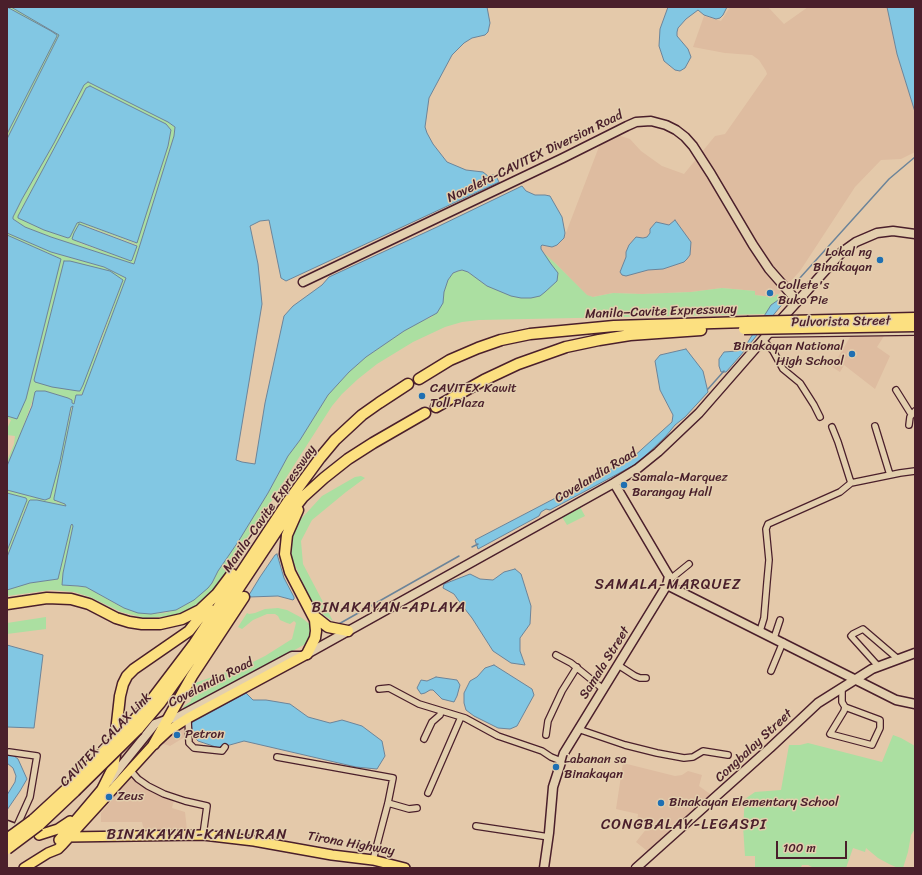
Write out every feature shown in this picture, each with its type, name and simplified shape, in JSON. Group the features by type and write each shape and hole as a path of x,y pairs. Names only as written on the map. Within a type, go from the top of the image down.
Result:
{"highway":[{"name":"Manila–Cavite Expressway","path":"436,407 484,380 533,358 566,347 599,340 642,333 746,325 915,318"},
{"name":"Manila–Cavite Expressway","path":"418,379 450,360 478,348 501,340 530,334 614,326 915,326"},
{"name":"Manila–Cavite Expressway","path":"236,594 264,537 308,472 330,446 356,420 379,402 408,384"},
{"name":"Manila–Cavite Expressway","path":"236,594 281,525 304,497 324,478 348,459 425,413"},
{"path":"116,732 120,696 127,676 134,669 189,631 199,620 282,498 293,485 308,472"},
{"path":"304,497 287,535 285,554 290,572 314,616 316,628 315,638 304,655"},
{"path":"7,604 48,598 71,599 89,604 124,621 142,624 156,624 175,621 191,615 204,607 218,594"},
{"path":"154,744 236,594"},
{"name":"CAVITEX–CALAX Link","path":"7,849 37,827 73,788 134,727 177,666 236,594"},
{"path":"314,616 328,627 348,631"},
{"path":"103,788 113,768 115,755"},
{"name":"CAVITEX–CALAX Link","path":"7,839 37,827"}],"main road":[{"name":"Noveleta-CAVITEX Diversion Road","path":"303,282 627,126 636,122 645,121 656,122 671,127 689,142 712,174 753,245 770,269 795,299"},
{"name":"Covelandia Road","path":"66,836 154,744 168,731 188,718 348,631 637,469 658,452 699,413 765,337 795,299 836,257 856,242 873,234 893,231 915,234"},
{"path":"614,483 669,576 667,583 896,700 915,704"},
{"name":"Samala Street","path":"544,868 549,837 553,787 564,752 667,583"},
{"name":"Congbalay Street","path":"636,868 775,744 818,703 878,666 915,653"},
{"name":"Covelandia Road","path":"66,836 84,808 134,752 156,724 178,717 292,656 304,655"},
{"path":"37,827 51,832 61,828 84,808"},
{"name":"Tirona Highway","path":"7,825 16,828 37,827 66,836 203,835 254,840 405,868"},
{"path":"24,868 48,853 66,836"}],"street":[{"name":"Pulvorista Street","path":"765,337 915,332"},
{"path":"765,337 783,369 800,383 809,395 820,417"},
{"path":"896,390 913,412 908,421 909,425"},
{"path":"875,426 890,475"},
{"path":"832,427 851,483"},
{"path":"760,631 764,618 769,560 766,528 768,524 840,492 851,483 915,471"},
{"path":"667,583 689,564"},
{"path":"774,638 780,620"},
{"path":"878,666 851,636 852,634 863,629 898,659"},
{"path":"772,671 783,642"},
{"path":"556,655 577,667 603,689"},
{"path":"618,665 635,676 646,678"},
{"path":"546,735 548,721 562,691 577,667"},
{"path":"379,689 389,688 411,701 461,717 498,736 542,751 561,761"},
{"path":"842,688 842,702 844,707 842,715 830,734 872,745 880,728 880,720 844,707"},
{"path":"424,739 432,722 440,715 441,711"},
{"path":"428,793 461,717"},
{"path":"188,718 189,743 194,748 222,751 225,746"},
{"path":"578,729 625,745 684,758 693,757 704,752 728,755"},
{"path":"9,752 37,756 30,797 16,828"},
{"path":"276,757 392,778 393,780 388,803 371,862"},
{"path":"130,770 138,779 164,794 207,806 203,835"},
{"path":"388,803 409,809 417,808"},
{"path":"476,826 549,837"}],"shaded area":[{"path":"730,7 768,7 784,24 808,7 887,7 897,54 915,112 915,152 901,159 881,160 855,187 800,271 778,295 777,294 774,297 755,295 755,291 722,288 691,292 642,294 613,293 593,297 587,296 555,263 547,257 541,249 541,246 552,247 557,245 564,238 605,131 630,139 641,151 662,166 684,174 715,136 725,134 767,74 759,60 752,55 725,53 693,47 704,16 721,21"},
{"path":"852,334 881,334 884,336 877,347 890,356 875,389 844,365 840,372 832,367"},
{"path":"187,723 188,735 170,746 157,742"},
{"name":"Binakayan Elementary School","path":"623,763 675,776 682,775 688,771 702,775 699,786 713,796 651,854 636,842 647,828 637,824 638,814 616,809"},
{"path":"131,778 174,800 172,808 185,812 187,830 144,831 142,822 101,822 101,813"}],"green space":[{"path":"7,7 11,7 59,35 7,139 7,134 57,35"},
{"path":"88,82 168,122 175,127 174,136 134,264 51,237 25,227 13,219 22,199 54,143 84,85","holes":["90,86 166,124 171,130 168,146 149,206 135,243 80,222 77,223 70,237 68,238 44,230 19,218 18,216 86,88","78,225 87,226 137,245 132,260 131,261 72,239"]},
{"path":"7,233 51,252 104,267 126,278 83,394 76,395 74,404 72,403 72,400 68,398 45,391 36,391 7,466 7,461 14,444 15,436 7,435 7,429 11,420 7,418 7,416 12,418 26,399 55,283 57,257 7,235","holes":["64,262 123,280 96,354 34,380"]},
{"path":"545,254 587,295 593,297 613,293 642,294 691,292 722,288 755,291 755,295 771,297 774,297 777,294 783,298 769,314 479,320 462,322 445,327 413,342 377,364 342,394 332,406 221,581 209,595 189,610 171,616 145,618 121,612 90,597 74,592 51,590 7,596 7,590 18,586 58,579 72,524 73,526 63,573 62,585 86,587 132,611 151,614 165,613 176,610 187,604 212,583 218,571 268,493 288,456 300,440 328,395 349,372 366,357 404,331 417,323 432,317 448,280 453,273 462,270 468,272 487,286"},
{"path":"72,406 54,498 56,502 66,504 66,506 31,500 26,507 7,557 7,551 27,500 26,498 7,493 7,490 45,500 50,498"},
{"path":"361,476 365,478 312,520 301,541 303,564 333,621 322,614 313,605 291,557 292,537 301,519 322,496 355,477"},
{"path":"580,507 585,516 567,525 562,517"},
{"path":"278,608 287,610 302,618 313,627 307,643 181,714 184,706 191,701 190,695 195,683 249,664 292,639 296,623 294,621 290,624 280,620 275,614 267,614 253,620 242,629 238,627 247,613 249,614 265,609"},
{"path":"46,617 46,629 7,634 7,623"},
{"path":"893,735 915,746 915,829 911,835 903,868 898,868 889,864 878,858 866,848 865,852 853,848 846,868 814,868 808,865 802,865 801,867 755,868 755,856 745,856 743,826 745,799 755,792 781,790 789,745 808,743 882,762"}],"water":[{"path":"7,7 51,31 57,36 7,134"},
{"path":"11,7 487,7 490,23 488,32 485,35 472,38 464,43 452,55 429,98 425,127 433,144 447,162 466,170 483,172 488,176 496,176 499,182 286,281 281,278 269,220 260,221 250,226 258,264 262,304 236,460 255,464 265,403 284,316 293,306 322,285 329,277 522,186 526,191 535,195 550,196 562,217 565,233 564,238 557,245 552,247 541,246 541,249 558,273 557,281 540,296 521,298 511,296 487,286 468,272 462,270 458,271 453,273 448,280 444,292 443,303 437,313 404,331 366,357 349,372 328,395 300,440 288,456 268,493 218,571 212,583 194,600 176,610 151,614 138,613 124,608 86,587 62,585 63,573 73,526 72,524 58,579 30,583 7,590 7,557 29,501 37,500 66,506 65,504 54,500 54,498 73,406 71,407 60,461 50,498 45,500 7,490 7,466 32,406 35,392 45,391 68,398 72,400 72,403 74,404 76,395 82,395 126,278 104,267 51,252 7,233 7,139 59,35","holes":["88,82 168,122 175,127 174,136 134,264 51,237 25,227 13,219 22,199 54,143 84,85"]},
{"path":"668,7 727,7 723,15 716,19 704,15 698,10 686,19 678,28 677,36 688,49 691,57 685,68 680,71 675,70 664,61 659,46 660,29"},
{"path":"887,7 915,7 915,112 897,54"},
{"path":"90,86 166,124 171,130 168,146 137,243 80,222 77,223 70,237 68,238 44,230 18,218 86,88"},
{"path":"675,220 691,242 690,255 687,259 684,262 663,269 648,270 626,276 622,275 620,272 626,257 626,252 629,245 636,237 647,237 650,233 650,229 656,222 669,225"},
{"path":"79,224 137,246 132,260 131,261 72,239"},
{"path":"7,235 61,259 26,399 17,419 7,416"},
{"path":"64,261 70,261 110,271 123,280 80,391 52,387 35,382 34,380"},
{"path":"781,298 784,302 726,372 721,372 719,359 724,352 737,351 746,345 771,305"},
{"path":"686,349 703,371 708,392 638,463 550,510 546,509 541,512 539,516 478,549 475,540 632,458 672,422 673,415 660,390 655,361 660,355"},
{"path":"7,493 26,498 27,500 7,551"},
{"path":"277,554 284,578 294,599 278,596 249,597 260,577"},
{"path":"515,569 521,574 531,606 530,624 520,638 520,651 525,665 511,663 493,651 472,618 454,594 443,588 444,584 470,574 480,579 493,580 504,572"},
{"path":"7,645 43,655 34,728 7,727"},
{"path":"494,665 532,689 534,695 517,726 510,729 498,728 474,716 466,710 464,703 464,693 470,681 477,677 485,668"},
{"path":"436,677 457,680 460,685 454,702 442,699 433,690 421,694 417,688 421,680 427,681"},
{"path":"246,693 253,700 266,700 290,704 308,717 330,723 342,720 362,726 382,741 385,756 377,769 356,767 244,741 219,748 198,741 193,736 191,723"},
{"path":"7,751 18,759 27,779 7,810 7,795 15,782 16,776 13,768 7,763"}],"waterway":[{"path":"790,289 889,179 915,157"},
{"path":"782,300 787,293"},
{"path":"708,389 724,371"},
{"path":"472,547 478,544"},
{"path":"337,625 459,556"}],"place":[{"name":"Lokal ng Binakayan","path":"880,260"},
{"name":"Collete's Buko Pie","path":"770,293"},
{"name":"Binakayan National High School","path":"852,354"},
{"name":"CAVITEX Kawit Toll Plaza","path":"422,396"},
{"name":"Samala-Marquez Barangay Hall","path":"624,485"},
{"name":"Petron","path":"177,735"},
{"name":"Labanan sa Binakayan","path":"556,767"},
{"name":"Zeus","path":"109,797"},
{"name":"Binakayan Elementary School","path":"661,803"}],"district":[{"name":"SAMALA-MARQUEZ","path":"668,585"},
{"name":"BINAKAYAN-APLAYA","path":"389,608"},
{"name":"CONGBALAY-LEGASPI","path":"684,825"},
{"name":"BINAKAYAN-KANLURAN","path":"197,835"}]}
